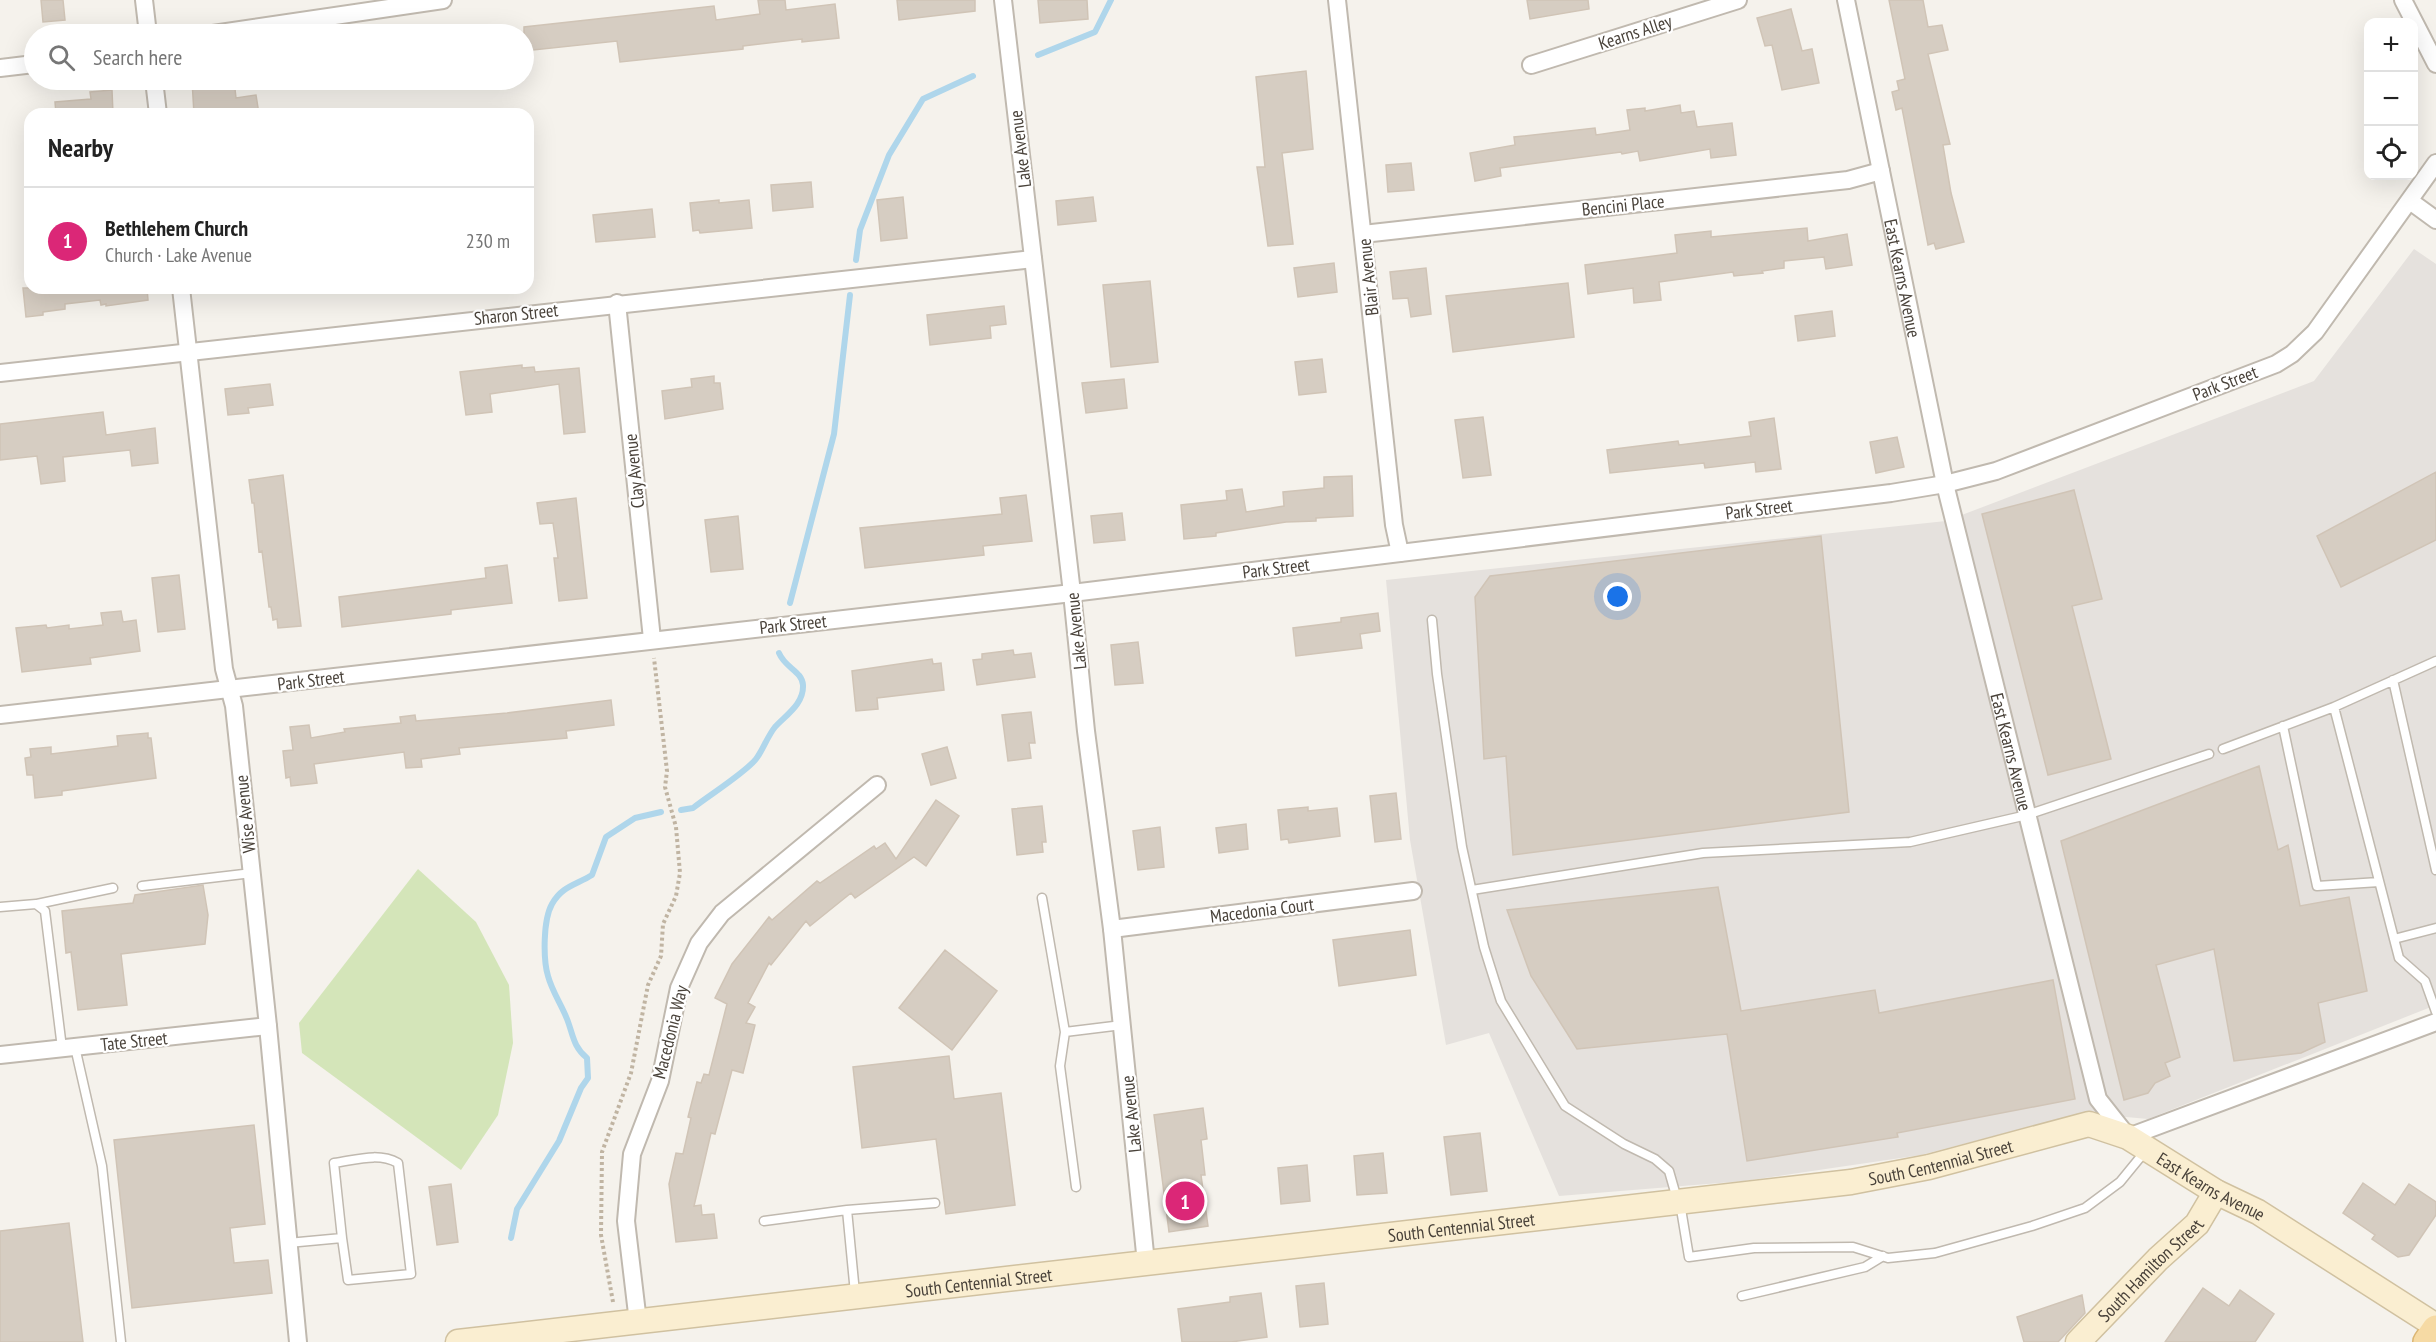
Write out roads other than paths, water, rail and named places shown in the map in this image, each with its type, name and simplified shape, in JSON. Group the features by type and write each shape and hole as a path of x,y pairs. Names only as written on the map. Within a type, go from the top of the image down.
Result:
{"main road":[{"path":"2427,1342 2436,1327"}],"street":[{"path":"144,0 147,24"},
{"path":"280,24 442,0"},
{"name":"Lake Avenue","path":"1003,0 1086,730 1112,929 1146,1263"},
{"name":"Blair Avenue","path":"1337,0 1394,525 1400,553"},
{"name":"Kearns Alley","path":"1531,65 1738,0"},
{"name":"East Kearns Avenue","path":"1846,0 1946,484 2098,1099 2138,1143 2216,1192 2258,1212 2436,1327"},
{"path":"2403,0 2436,64"},
{"path":"0,68 24,65"},
{"path":"155,90 157,108"},
{"name":"Park Street","path":"0,715 1072,593 1891,494 1946,484 1996,471 2284,359 2314,332 2436,164"},
{"name":"Bencini Place","path":"1363,234 1848,180 1881,171"},
{"path":"2410,201 2436,220"},
{"name":"Sharon Street","path":"0,373 189,350 1033,259"},
{"name":"Wise Avenue","path":"182,294 224,669 234,706 298,1342"},
{"name":"Clay Avenue","path":"617,303 652,639"},
{"name":"Macedonia Way","path":"626,1323 626,1221 632,1154 660,1081 679,988 699,943 722,913 877,785"},
{"name":"Macedonia Court","path":"1112,929 1413,891"},
{"path":"2138,1143 2436,1022"},
{"name":"Tate Street","path":"0,1054 268,1026"},
{"name":"South Centennial Street","path":"458,1342 1851,1182 2000,1150 2089,1124 2138,1143"},
{"name":"South Hamilton Street","path":"2078,1342 2158,1259 2197,1224 2216,1192"}],"lane":[{"path":"1432,620 1437,674 1460,835 1484,947 1501,1001 1565,1106 1624,1144 1655,1160 1669,1171 1679,1202 1689,1257 1754,1248 1853,1247 1888,1258 1935,1253 2032,1227 2085,1208 2120,1182 2138,1143"},
{"path":"2223,748 2334,707 2436,661"},
{"path":"2393,680 2436,870"},
{"path":"2334,707 2399,958 2425,981 2436,1012"},
{"path":"2283,726 2317,886 2379,882"},
{"path":"1472,890 1703,853 1910,842 2027,815 2209,754"},
{"path":"142,886 252,873"},
{"path":"0,907 36,904 113,888"},
{"path":"1042,898 1065,1032 1060,1066 1076,1187"},
{"path":"36,904 45,911 68,1047 102,1166 121,1342"},
{"path":"2394,939 2436,928"},
{"path":"1065,1032 1122,1025"},
{"path":"379,1156 399,1163 411,1274 348,1280 342,1238 334,1163 379,1156"},
{"path":"764,1221 847,1210 935,1203"},
{"path":"847,1210 855,1296"},
{"path":"288,1243 342,1238"},
{"path":"1742,1296 1865,1267 1883,1256"}],"waterway":[{"path":"1038,55 1095,32 1111,0"},
{"path":"856,260 860,230 889,155 923,99 973,76"},
{"path":"790,603 834,434 850,295"},
{"path":"681,810 693,808 751,765 775,727 801,698 802,680 779,653"},
{"path":"511,1238 517,1209 559,1141 581,1088 588,1078 587,1058 576,1045 548,976 545,940 549,911 560,893 592,875 606,837 635,818 661,812"}],"place":[{"name":"Bethlehem Church","path":"1185,1201"}]}
